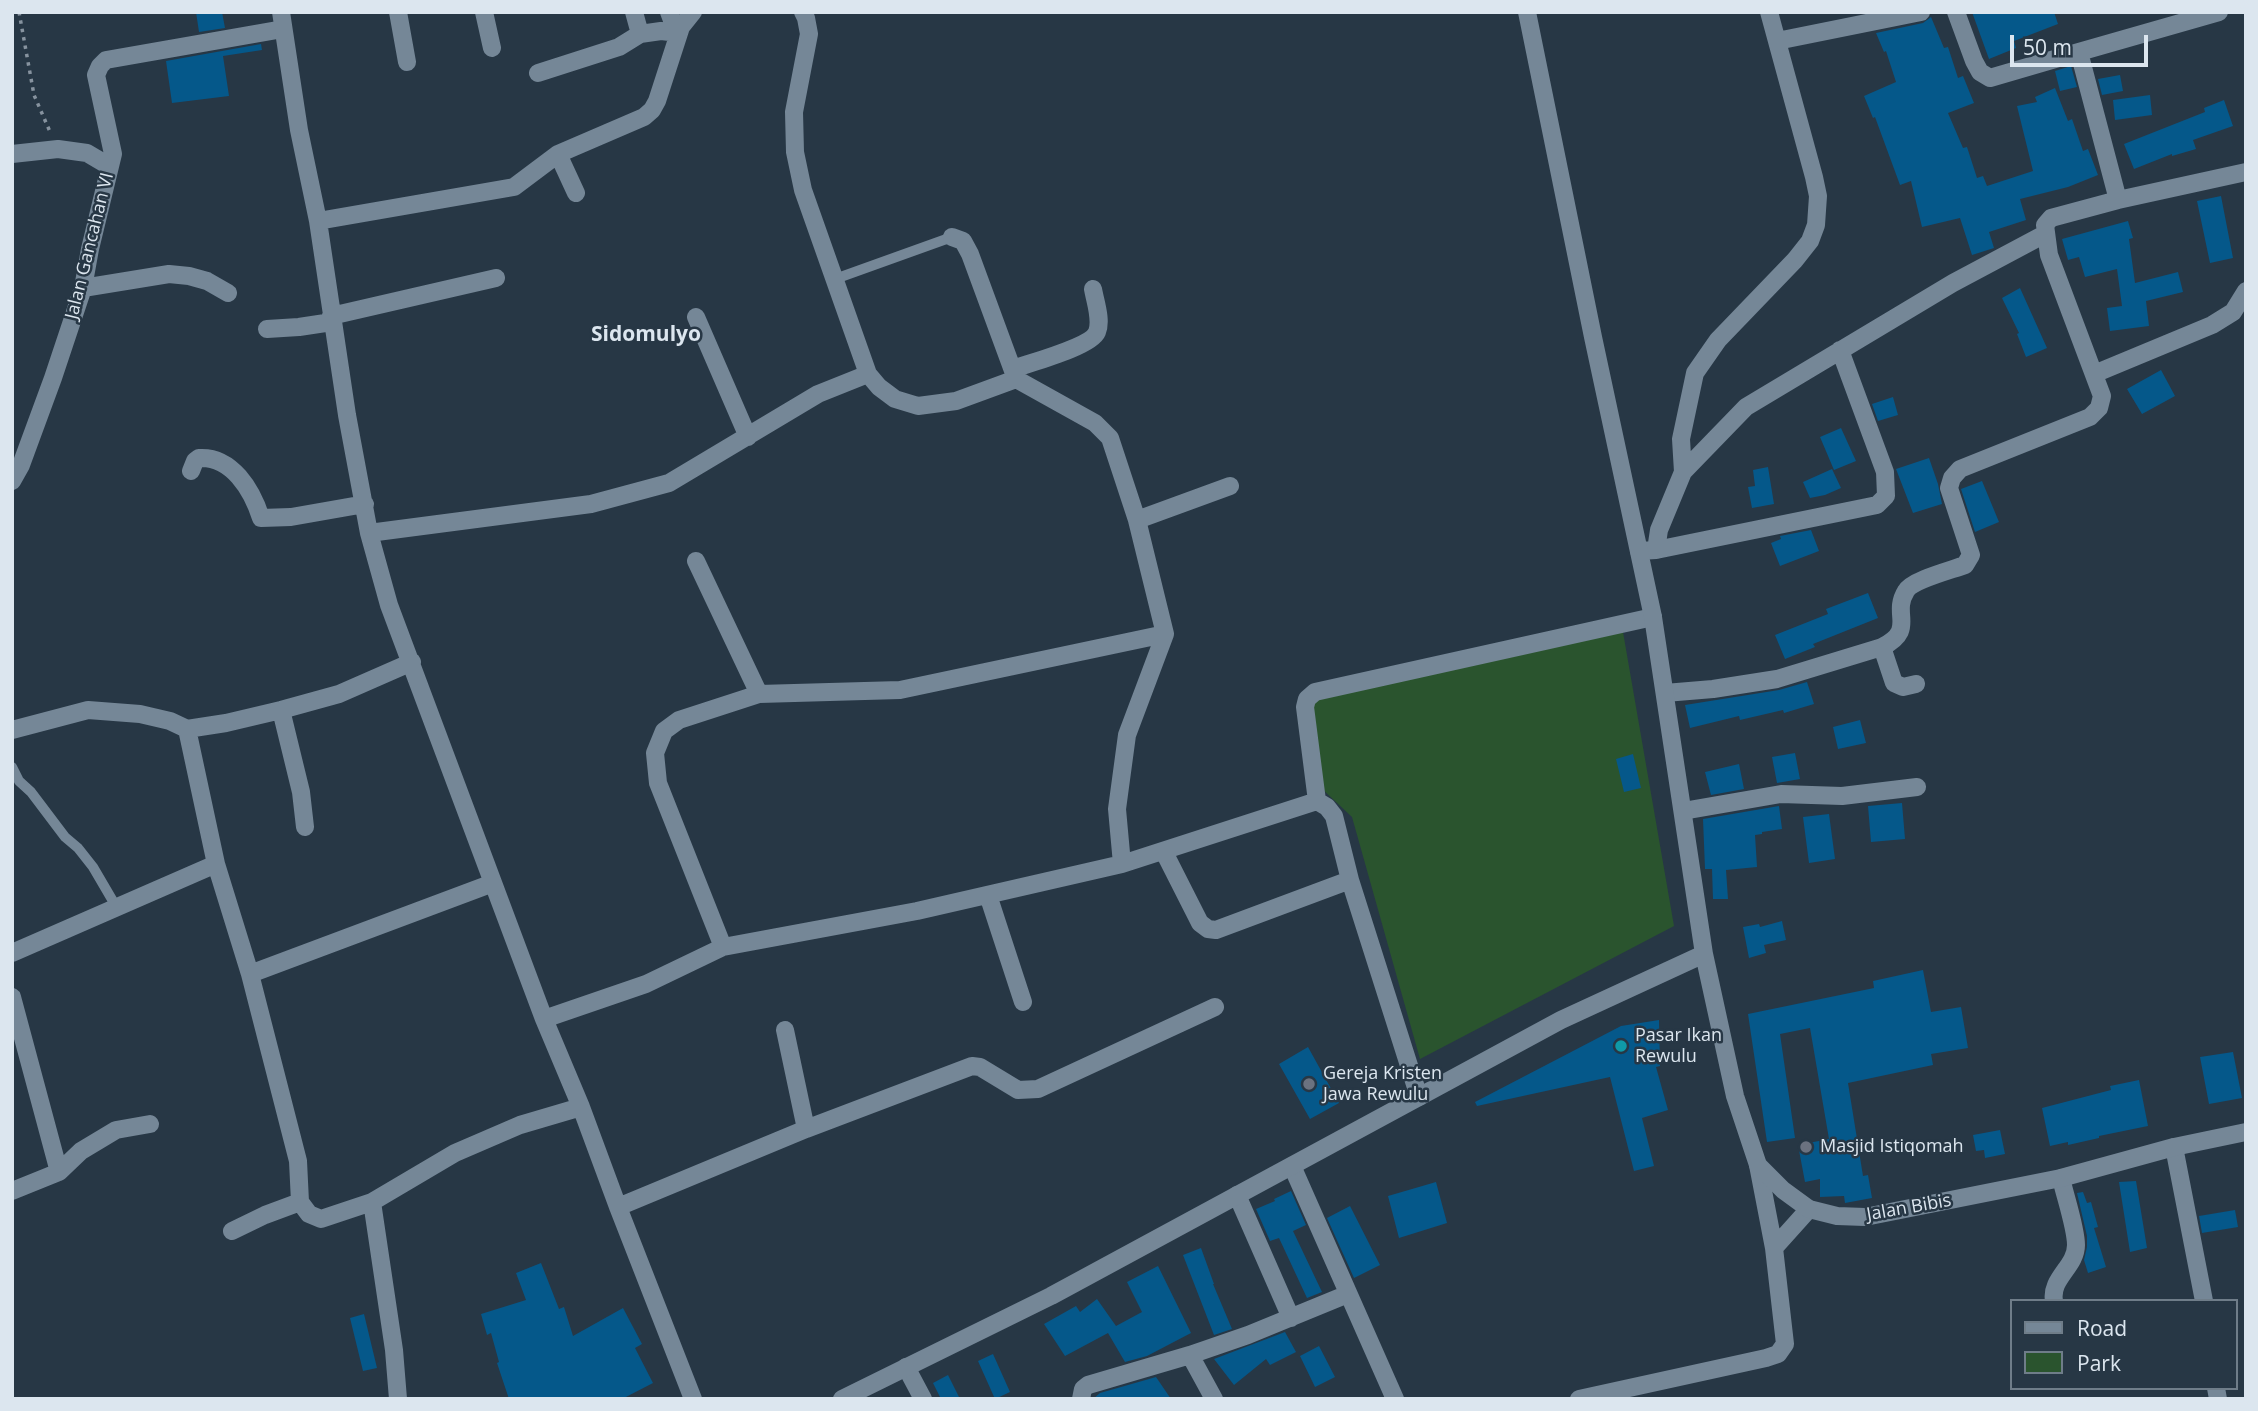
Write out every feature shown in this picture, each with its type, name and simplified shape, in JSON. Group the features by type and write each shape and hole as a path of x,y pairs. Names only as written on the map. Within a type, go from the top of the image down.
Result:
{"street":[{"path":"398,12 407,62"},
{"path":"484,12 492,48"},
{"path":"634,12 640,34"},
{"path":"669,12 680,30"},
{"path":"318,221 514,187 558,154 644,117 657,101 680,30 693,12"},
{"path":"803,12 807,18 809,34 794,112 795,152 803,190 868,374 879,387 895,399 918,406 957,401 1093,338 1098,331 1093,289"},
{"name":"Jalan Bibis","path":"1527,12 1647,551 1653,617 1704,954 1735,1096 1758,1165 1783,1190 1809,1209 1837,1216 1865,1217 2061,1178 2175,1147 2246,1132"},
{"path":"1684,472 1681,439 1695,373 1718,340 1795,260 1810,241 1816,225 1818,196 1814,177 1769,12"},
{"path":"1777,41 1921,12"},
{"path":"1956,12 1974,61 1980,72 1990,78 2219,12"},
{"path":"282,21 299,130 318,221 347,415 369,533 389,605 544,1019 581,1107 693,1399"},
{"name":"Jalan Gancahan VI","path":"12,481 21,465 44,403 83,288 113,154 96,75 100,66 106,60 282,21"},
{"path":"538,73 619,47 640,34 680,30"},
{"path":"2079,52 2118,200"},
{"path":"12,154 58,149 86,153 109,166"},
{"path":"558,154 576,193"},
{"path":"1665,693 1777,679 1882,647 1893,641 1901,631 1902,602 1906,590 1914,584 1965,565 1970,560 1949,488 1952,478 1960,469 2090,417 2099,408 2102,396 2049,256 2045,225 2050,218 2246,172"},
{"path":"1647,551 1684,472 1746,407 1953,283 2045,234"},
{"path":"952,237 963,240 970,254 1014,374 1095,423 1110,438 1137,520 1165,634 1127,735 1117,809 1122,864"},
{"path":"83,288 169,274 207,281 228,293"},
{"path":"267,329 299,327 496,278"},
{"path":"2094,374 2212,325 2232,312 2246,291"},
{"path":"696,317 748,436"},
{"path":"1647,551 1877,505 1886,496 1885,472 1840,350"},
{"path":"369,533 591,504 669,483 818,394 868,374"},
{"path":"191,471 199,458 206,457 222,462 243,479 261,518 282,518 365,504"},
{"path":"1137,520 1230,486"},
{"path":"696,561 759,694"},
{"path":"1317,801 1306,707 1307,699 1315,692 1653,617"},
{"path":"723,947 658,783 655,753 664,731 679,720 759,694 900,690 1165,634"},
{"path":"1882,647 1894,683 1903,687 1916,684"},
{"path":"12,730 88,710 141,714 170,721 187,729 282,710 339,694 412,662"},
{"path":"282,710 301,792 305,827"},
{"path":"187,729 216,864 250,975 299,1161 300,1202 309,1214 321,1219 372,1202 455,1153 520,1125 581,1107"},
{"path":"1683,811 1781,794 1842,796 1917,787"},
{"path":"544,1019 646,984 723,947 917,911 1122,864 1317,801 1327,807 1334,816 1350,880 1419,1097"},
{"path":"1164,852 1200,923 1208,929 1216,930 1350,880"},
{"path":"12,953 216,864"},
{"path":"250,975 494,883"},
{"path":"988,895 1023,1002"},
{"path":"842,1399 1051,1296 1561,1020 1704,954"},
{"path":"12,997 59,1172"},
{"path":"618,1207 806,1129 972,1066 980,1067 1018,1090 1038,1089 1214,1007"},
{"path":"785,1030 806,1129"},
{"path":"12,1191 59,1172 82,1151 116,1130 150,1124"},
{"path":"2175,1147 2204,1299"},
{"path":"1579,1399 1778,1354 1785,1343 1774,1248 1758,1165"},
{"path":"1292,1166 1395,1399"},
{"path":"2054,1299 2054,1288 2074,1255 2076,1245 2061,1178"},
{"path":"1237,1195 1291,1318"},
{"path":"232,1231 300,1202"},
{"path":"372,1202 394,1350 398,1399"},
{"path":"1774,1248 1809,1209"},
{"path":"1081,1399 1083,1390 1088,1385 1190,1355 1348,1294"},
{"path":"1190,1355 1214,1399"},
{"path":"906,1367 923,1399"}],"lane":[{"path":"835,279 952,237"},
{"path":"12,767 19,781 93,867 117,908"}],"path":[{"path":"19,12 34,95 58,149"}],"green space":[{"path":"1623,632 1674,926 1420,1059 1352,817 1319,786 1303,703"}],"building":[{"path":"196,12 222,12 225,28 199,32"},
{"path":"1972,12 2054,12 2058,24 2014,41 2016,48 1989,59"},
{"path":"1931,17 1944,48 1948,47 1958,78 1963,76 1974,103 1948,113 1963,148 1967,147 1977,178 1983,176 1987,186 2033,171 2017,106 2037,102 2035,97 2055,88 2068,121 2072,119 2083,151 2088,149 2098,175 2068,187 2020,199 2026,220 1989,232 1994,248 1972,255 1960,218 1922,227 1911,181 1900,185 1875,117 1873,118 1864,96 1896,82 1886,51 1884,52 1876,33 1923,23"},
{"path":"261,44 262,50 223,56 229,96 172,103 166,61"},
{"path":"2071,66 2077,87 2060,91 2055,71"},
{"path":"2120,75 2123,91 2102,95 2098,79"},
{"path":"2150,95 2152,115 2115,120 2113,100"},
{"path":"2224,100 2233,126 2193,140 2196,149 2172,154 2134,169 2124,144 2205,112 2204,108"},
{"path":"2221,196 2233,258 2210,263 2197,201"},
{"path":"2128,221 2133,238 2129,239 2135,283 2178,272 2183,292 2146,301 2149,326 2110,331 2107,308 2122,306 2117,269 2085,277 2079,257 2068,260 2062,239"},
{"path":"2020,288 2047,348 2026,357 2017,334 2019,333 2002,298"},
{"path":"2161,370 2175,396 2142,414 2127,389"},
{"path":"1893,397 1898,415 1878,421 1872,404"},
{"path":"1841,428 1856,461 1834,470 1820,437"},
{"path":"1929,458 1942,504 1913,513 1896,469"},
{"path":"1768,467 1774,504 1752,508 1748,487 1755,486 1753,470"},
{"path":"1832,469 1841,488 1810,498 1803,482"},
{"path":"1982,481 1999,522 1975,532 1961,489"},
{"path":"1811,530 1819,551 1780,566 1771,543 1781,539 1780,536"},
{"path":"1868,593 1878,618 1813,644 1815,647 1785,659 1775,635 1828,614 1826,609"},
{"path":"1807,682 1814,704 1784,713 1783,710 1740,720 1739,716 1690,728 1685,705 1779,690"},
{"path":"1860,720 1866,743 1838,749 1833,727"},
{"path":"1795,753 1800,779 1777,783 1772,757"},
{"path":"1633,754 1641,788 1624,792 1616,759"},
{"path":"1739,764 1744,789 1711,795 1705,772"},
{"path":"1902,803 1905,839 1871,842 1868,806"},
{"path":"1779,806 1782,829 1755,835 1757,867 1726,870 1728,899 1713,899 1712,869 1705,869 1703,819"},
{"path":"1829,814 1835,859 1809,863 1803,817"},
{"path":"1782,921 1786,940 1764,945 1766,953 1749,958 1743,927 1759,924 1760,927"},
{"path":"1923,970 1931,1012 1961,1007 1968,1048 1931,1054 1933,1065 1848,1083 1863,1176 1868,1175 1872,1198 1845,1203 1844,1196 1820,1197 1820,1179 1805,1182 1798,1145 1829,1139 1810,1028 1780,1034 1795,1138 1767,1142 1748,1014 1874,988 1873,981"},
{"name":"Pasar Ikan Rewulu","path":"1659,1020 1660,1066 1656,1067 1668,1110 1642,1118 1654,1166 1634,1171 1610,1077 1477,1106 1475,1102 1621,1026"},
{"name":"Gereja Kristen Jawa Rewulu","path":"1308,1047 1339,1103 1310,1119 1279,1064"},
{"path":"2233,1052 2242,1098 2209,1104 2200,1057"},
{"path":"2139,1080 2148,1126 2068,1145 2068,1142 2050,1146 2042,1108 2111,1090 2110,1086"},
{"path":"2000,1130 2005,1154 1985,1158 1984,1150 1976,1151 1973,1135"},
{"path":"2136,1181 2147,1248 2130,1252 2119,1182"},
{"path":"1436,1182 1447,1223 1399,1238 1388,1196"},
{"path":"1291,1191 1306,1225 1293,1231 1322,1292 1307,1298 1279,1238 1270,1241 1256,1209"},
{"path":"2083,1192 2087,1203 2091,1202 2098,1227 2094,1228 2106,1267 2088,1273 2084,1260 2087,1236 2077,1193"},
{"path":"1350,1206 1380,1265 1354,1278 1327,1218"},
{"path":"2235,1210 2238,1227 2202,1233 2199,1216"},
{"path":"1201,1248 1232,1329 1214,1335 1183,1255"},
{"path":"541,1263 559,1309 564,1307 573,1336 623,1308 642,1344 635,1348 653,1383 622,1399 509,1399 497,1363 499,1362 491,1333 487,1335 481,1314 526,1300 516,1273"},
{"path":"1158,1266 1191,1333 1147,1356 1125,1362 1108,1333 1065,1356 1044,1324 1076,1306 1080,1312 1097,1299 1116,1326 1142,1312 1127,1282"},
{"path":"364,1314 377,1368 363,1371 350,1318"},
{"path":"1285,1332 1296,1352 1270,1365 1266,1359 1234,1385 1214,1359"},
{"path":"1319,1346 1335,1377 1315,1387 1300,1356"},
{"path":"993,1354 1010,1392 995,1399 978,1361"},
{"path":"948,1375 960,1399 941,1399 933,1383"},
{"path":"1156,1377 1171,1399 1093,1399 1100,1393"}],"place":[{"name":"Pasar Ikan Rewulu","path":"1621,1046"},
{"name":"Gereja Kristen Jawa Rewulu","path":"1309,1084"},
{"name":"Masjid Istiqomah","path":"1806,1147"}],"district":[{"name":"Sidomulyo","path":"646,335"}]}
